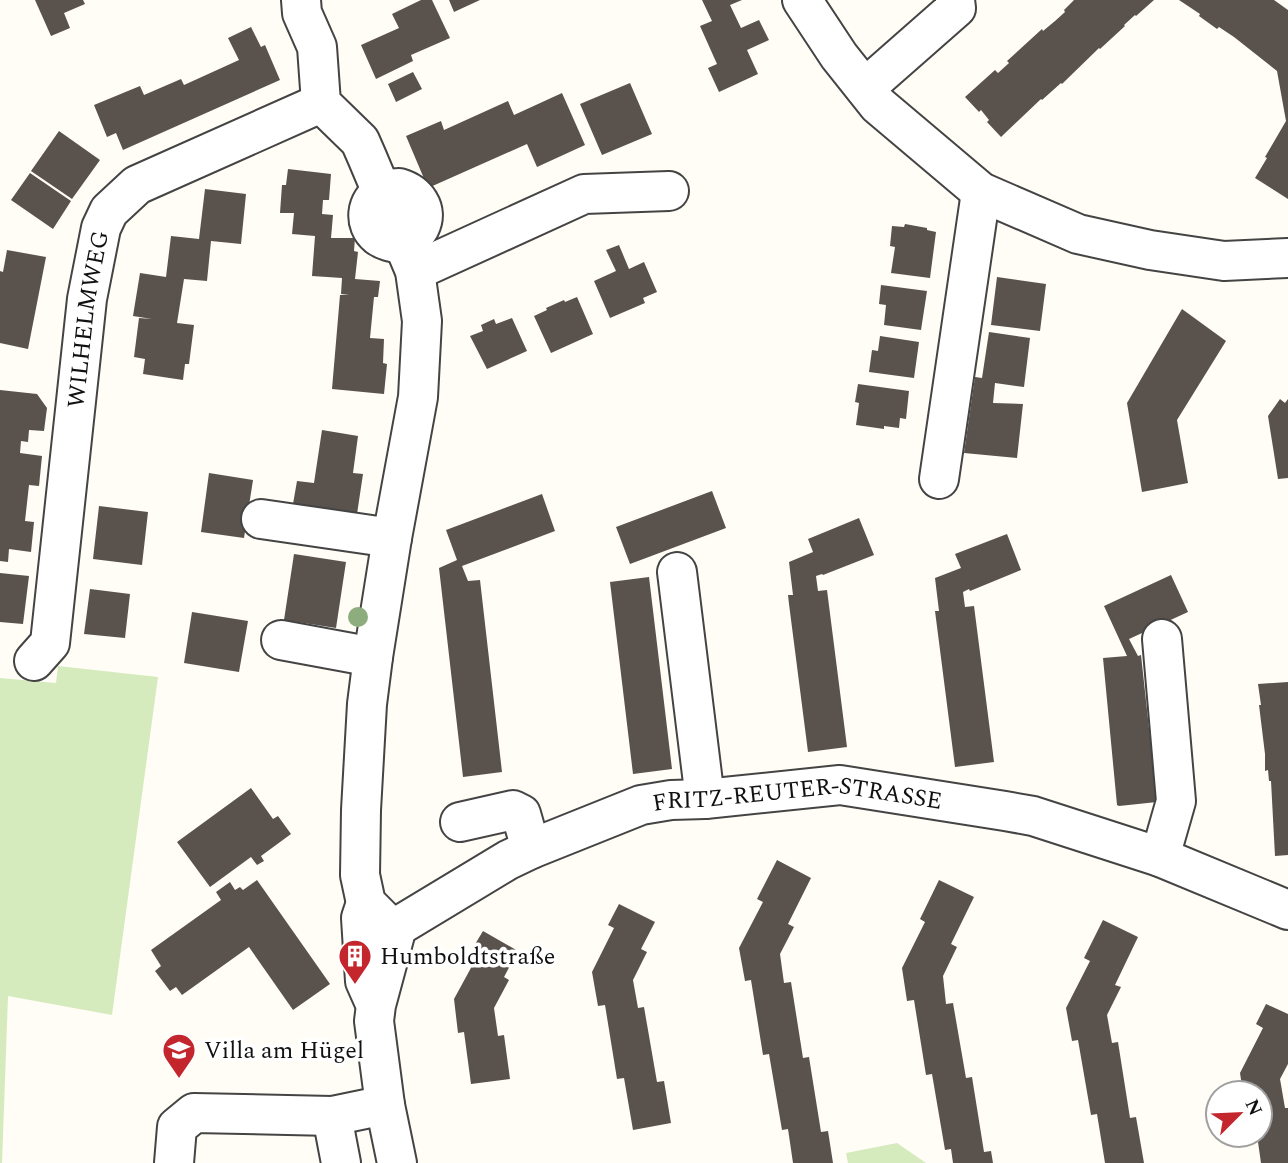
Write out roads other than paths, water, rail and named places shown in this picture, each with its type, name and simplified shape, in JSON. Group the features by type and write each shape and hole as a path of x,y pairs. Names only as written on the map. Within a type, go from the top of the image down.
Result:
{"street":[{"path":"301,0 302,13 317,47 321,103 360,141 383,191 370,205 369,223 379,237 410,258 422,321 418,397 367,704 361,810 360,874 366,903 387,924 397,927 374,1021 385,1105 397,1163"},
{"path":"802,0 839,56 878,105 981,192 1078,234 1150,250 1224,261 1288,258"},
{"path":"865,88 956,8 955,0"},
{"name":"WILHELMWEG","path":"34,661 50,643 87,299 101,228 108,211 137,185 321,103"},
{"path":"410,258 584,194 669,191"},
{"path":"939,478 981,192"},
{"path":"261,519 393,538"},
{"path":"677,572 705,799"},
{"path":"1160,857 1176,801 1162,639"},
{"path":"281,640 373,657"},
{"name":"FRITZ-REUTER-STRASSE","path":"397,927 508,860 641,805 840,785 1032,816 1160,857 1288,910"},
{"path":"460,822 513,810 521,814 531,849"},
{"path":"366,903 361,918 365,981 376,1004"},
{"path":"174,1163 177,1127 194,1113 332,1116 385,1105"},
{"path":"332,1116 341,1163"}],"place":[{"name":"Humboldtstraße","path":"355,986"},
{"name":"Villa am Hügel","path":"179,1080"}]}
